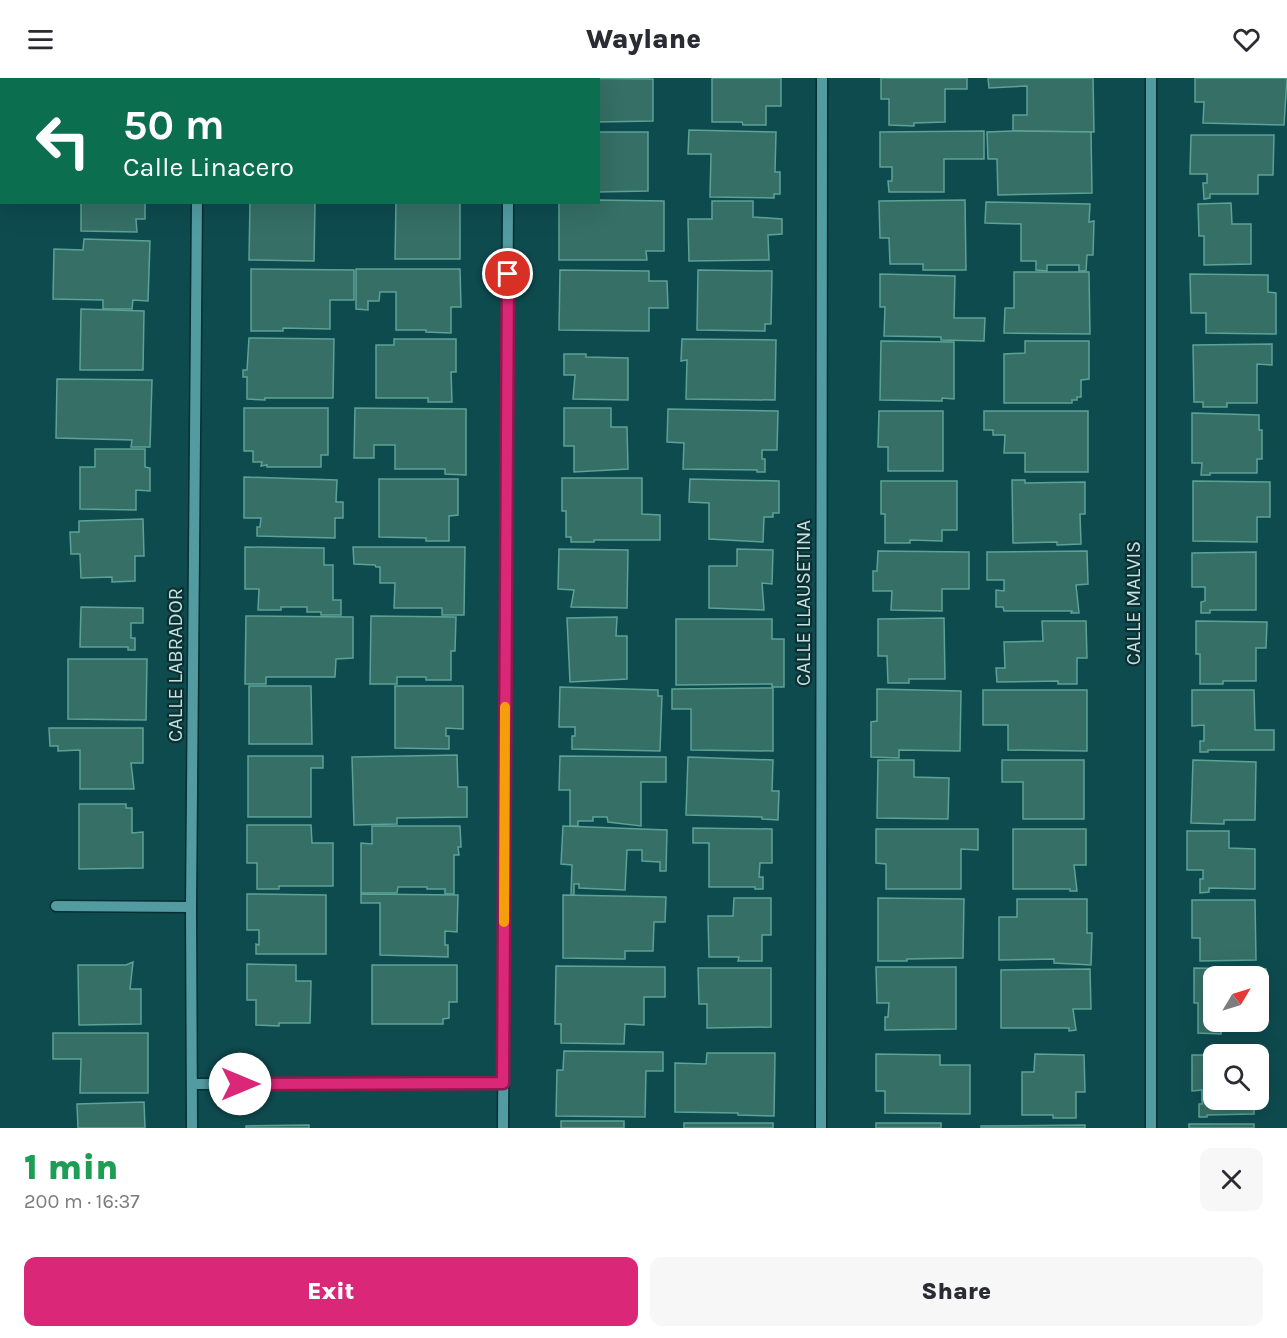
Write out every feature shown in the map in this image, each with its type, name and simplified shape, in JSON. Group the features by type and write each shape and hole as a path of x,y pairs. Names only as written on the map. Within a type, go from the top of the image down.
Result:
{"street":[{"name":"CALLE LLAUSETINA","path":"820,1128 822,78"},
{"name":"CALLE MALVIS","path":"1151,1128 1152,78"},
{"name":"CALLE LABRADOR","path":"192,1128 191,907 197,204"},
{"path":"502,1128 508,204"},
{"path":"56,906 191,907"},
{"path":"192,1084 503,1083"}],"building":[{"path":"600,78 653,79 653,121 600,122"},
{"path":"712,78 781,78 781,106 766,106 766,125 712,122"},
{"path":"881,78 967,78 967,89 945,89 945,122 914,123 914,126 889,125 889,99 881,99"},
{"path":"988,78 1093,78 1094,132 1013,131 1013,115 1027,115 1027,86 989,88"},
{"path":"1195,78 1287,78 1284,125 1203,123 1204,102 1195,102"},
{"path":"689,130 776,132 775,172 780,172 780,194 774,194 774,198 710,197 711,154 688,154"},
{"path":"984,131 984,159 944,159 944,192 889,192 888,181 892,181 892,167 880,167 880,132"},
{"path":"600,132 648,132 648,191 600,192"},
{"path":"987,132 1091,132 1092,193 998,195 997,159 988,159"},
{"path":"1191,135 1274,135 1273,175 1258,175 1258,194 1210,194 1210,198 1204,199 1203,183 1207,183 1207,174 1190,174"},
{"path":"600,200 664,201 664,251 646,251 647,260 559,260 559,204 600,204"},
{"path":"965,200 966,270 923,270 923,264 890,264 889,238 880,238 879,201"},
{"path":"712,201 753,201 753,217 782,219 782,234 768,235 769,260 689,261 688,219 712,219"},
{"path":"986,202 1090,204 1089,222 1094,221 1093,255 1087,255 1086,271 1079,271 1079,265 1047,265 1047,271 1036,270 1036,261 1021,261 1021,224 985,223"},
{"path":"1231,203 1232,224 1251,224 1251,264 1204,265 1204,236 1199,236 1198,204"},
{"path":"81,204 145,204 145,219 136,219 137,232 81,231"},
{"path":"250,204 315,204 314,261 249,260"},
{"path":"396,204 460,204 460,259 395,259"},
{"path":"84,239 150,241 148,301 133,300 132,309 103,309 103,300 53,299 54,249 83,250"},
{"path":"251,269 354,270 354,300 330,300 330,329 283,328 283,331 251,331"},
{"path":"356,269 460,269 461,307 451,307 451,333 396,330 396,292 380,292 379,301 368,301 368,310 356,309"},
{"path":"560,270 649,271 649,281 667,281 668,308 649,308 649,331 559,330"},
{"path":"698,270 772,271 771,324 765,324 765,331 697,330"},
{"path":"1014,272 1089,272 1090,334 1004,333 1005,308 1014,308"},
{"path":"880,274 955,276 954,318 985,318 984,341 941,340 941,337 884,336 885,307 880,307"},
{"path":"1190,274 1268,275 1268,292 1276,293 1276,334 1206,333 1206,313 1191,313"},
{"path":"81,309 144,311 143,370 80,370"},
{"path":"249,338 334,339 333,398 247,399 247,377 243,377 243,370 247,370"},
{"path":"394,339 456,339 456,372 451,372 452,402 428,402 428,398 376,398 376,345 394,345"},
{"path":"682,339 776,340 775,400 686,399 687,360 681,361"},
{"path":"881,341 954,342 954,399 942,398 942,401 880,400"},
{"path":"1025,341 1089,341 1089,379 1081,380 1081,397 1072,400 1072,403 1004,403 1004,354 1025,353"},
{"path":"1272,344 1272,365 1257,364 1257,403 1227,403 1227,407 1203,407 1203,402 1194,402 1193,345"},
{"path":"564,354 628,358 628,400 573,399 575,375 564,375"},
{"path":"57,379 152,380 150,447 131,447 132,440 56,438"},
{"path":"244,408 328,408 328,455 321,455 321,467 267,467 267,465 261,466 262,462 253,462 253,451 244,451"},
{"path":"355,408 466,409 466,475 445,474 445,469 395,469 395,445 374,445 374,458 354,458"},
{"path":"564,408 611,408 611,427 627,427 628,469 574,472 574,446 564,446"},
{"path":"668,409 778,411 777,450 762,450 765,472 683,469 684,443 667,442"},
{"path":"879,411 943,411 943,471 888,471 888,447 878,447"},
{"path":"984,411 1088,411 1088,472 1025,472 1025,453 1004,453 1005,435 993,435 993,430 984,430"},
{"path":"1192,413 1259,415 1259,430 1262,430 1262,459 1257,459 1257,473 1201,475 1202,463 1192,463"},
{"path":"95,449 145,449 145,467 150,468 150,491 136,490 136,510 80,509 80,467 95,467"},
{"path":"244,477 337,480 336,502 343,502 343,518 335,518 335,538 257,536 257,527 260,527 261,518 244,518"},
{"path":"562,478 642,478 642,514 660,515 660,540 571,542 571,537 566,537 566,511 562,511"},
{"path":"379,479 458,479 458,515 449,516 449,541 379,537"},
{"path":"690,479 779,481 779,513 773,513 773,517 764,517 763,542 709,539 709,503 689,502"},
{"path":"1012,480 1025,480 1025,483 1085,482 1085,514 1080,514 1081,544 1013,543"},
{"path":"881,481 957,481 957,530 942,530 942,541 910,540 910,543 885,543 885,514 881,514"},
{"path":"1193,481 1270,482 1270,517 1257,517 1257,542 1193,541"},
{"path":"143,519 144,556 135,556 135,581 112,582 112,577 81,578 80,554 71,554 70,532 79,532 79,521"},
{"path":"245,547 324,548 324,565 333,565 333,600 341,600 341,615 307,612 307,607 258,610 259,589 245,589"},
{"path":"353,547 465,547 464,615 442,615 442,608 394,608 395,583 380,583 380,567 354,564"},
{"path":"559,549 628,550 627,608 571,607 574,590 558,589"},
{"path":"737,549 773,550 772,584 762,583 764,610 709,608 709,566 737,566"},
{"path":"878,551 969,552 969,589 942,589 942,611 891,610 892,591 873,591 873,571 877,571"},
{"path":"1087,551 1088,584 1076,585 1079,613 1071,613 1072,611 1004,611 1003,607 996,607 996,590 1004,591 1004,580 987,580 987,552"},
{"path":"1256,552 1256,610 1210,610 1210,613 1201,613 1201,602 1205,601 1205,587 1192,587 1192,553"},
{"path":"81,607 143,608 143,623 131,623 131,638 135,638 135,650 128,650 128,647 80,647"},
{"path":"246,616 353,617 353,658 336,659 335,677 266,677 266,684 245,684"},
{"path":"371,616 456,617 455,651 451,651 451,680 397,677 397,684 370,684"},
{"path":"617,617 616,636 627,636 627,679 570,682 567,618"},
{"path":"944,618 945,679 909,679 909,683 888,683 887,656 878,656 878,619"},
{"path":"676,619 772,619 772,639 784,639 784,687 772,687 772,684 676,685"},
{"path":"1042,621 1086,621 1087,658 1077,658 1077,684 1058,684 1058,681 997,682 996,668 1005,668 1004,642 1043,641"},
{"path":"1196,621 1267,622 1266,648 1256,648 1256,681 1200,684 1200,654 1196,654"},
{"path":"68,659 147,659 146,720 68,719"},
{"path":"249,686 311,686 312,744 249,744"},
{"path":"395,686 463,686 463,729 446,728 446,736 449,736 449,749 395,748"},
{"path":"560,687 658,690 658,696 662,696 660,751 572,749 575,727 559,727"},
{"path":"773,688 773,751 691,750 691,709 672,709 672,689"},
{"path":"877,689 961,691 960,751 899,750 899,758 871,757 871,722 877,721"},
{"path":"983,690 1087,690 1087,751 1008,750 1008,725 983,725"},
{"path":"1192,690 1254,690 1255,730 1274,730 1274,750 1200,752 1200,741 1204,741 1204,725 1192,726"},
{"path":"49,728 143,728 143,763 131,763 134,789 80,789 80,750 58,751 58,746 50,746"},
{"path":"457,755 458,787 467,787 467,817 397,818 397,824 354,825 352,757"},
{"path":"248,756 323,756 323,768 311,768 311,817 248,817"},
{"path":"560,756 666,757 666,782 641,782 641,826 608,822 607,817 593,817 593,821 578,821 578,826 570,826 570,790 559,790"},
{"path":"688,757 773,760 772,791 779,791 778,820 762,819 762,817 686,815"},
{"path":"878,760 914,760 914,777 949,778 948,819 877,818"},
{"path":"1002,760 1084,760 1084,819 1023,819 1023,782 1002,782"},
{"path":"1193,760 1256,762 1255,820 1224,820 1224,824 1191,823"},
{"path":"79,804 126,804 126,808 132,808 132,833 143,832 143,868 79,869"},
{"path":"247,825 311,825 312,843 333,843 333,886 279,886 279,889 257,889 257,863 247,863"},
{"path":"372,826 460,826 461,847 458,847 459,855 454,855 454,894 445,894 445,889 427,889 427,887 398,887 397,893 361,893 361,843 372,844"},
{"path":"563,826 667,830 666,871 660,871 660,862 642,861 642,850 627,850 625,890 579,888 579,884 574,884 574,895 571,895 572,865 561,864"},
{"path":"693,828 772,829 772,863 760,863 759,877 763,877 763,889 709,887 709,843 693,843"},
{"path":"876,829 978,829 978,850 961,849 961,889 886,889 886,864 876,863"},
{"path":"1013,829 1086,829 1086,865 1074,865 1077,891 1013,889"},
{"path":"1187,831 1229,831 1229,848 1255,849 1255,889 1209,888 1209,892 1200,893 1200,879 1203,879 1203,870 1187,870"},
{"path":"247,894 326,895 326,954 256,954 256,944 259,945 259,930 247,930"},
{"path":"361,894 458,895 457,932 445,931 448,957 380,955 380,903 361,903"},
{"path":"563,895 666,897 665,922 654,922 653,951 625,951 625,959 563,958"},
{"path":"734,898 771,898 771,935 762,935 762,961 738,961 739,957 709,957 708,916 733,916"},
{"path":"878,898 964,899 963,958 878,961"},
{"path":"1017,899 1087,899 1087,933 1092,933 1091,965 1054,963 1054,959 999,960 999,917 1017,917"},
{"path":"1192,900 1255,900 1256,960 1200,961 1200,938 1192,938"},
{"path":"133,962 130,989 141,989 141,1024 79,1025 78,965 126,965"},
{"path":"247,964 296,965 296,981 311,981 310,1023 279,1023 279,1026 256,1025 256,1000 247,1000"},
{"path":"372,965 457,965 457,1002 449,1002 449,1018 443,1019 443,1024 372,1024"},
{"path":"556,966 665,967 665,997 644,997 644,1025 625,1024 624,1044 561,1043 561,1024 555,1024"},
{"path":"876,967 956,967 956,1029 885,1030 885,1017 888,1017 889,1003 877,1003"},
{"path":"698,968 771,968 771,1027 707,1028 707,1004 699,1004"},
{"path":"1194,968 1203,968 1203,1032 1221,1032 1221,1034 1198,1033 1198,1003 1194,1003"},
{"path":"1090,969 1091,1009 1073,1009 1076,1030 1069,1031 1069,1028 1001,1028 1001,970"},
{"path":"53,1033 148,1033 148,1093 80,1093 81,1059 53,1059"},
{"path":"564,1051 663,1052 663,1071 646,1071 645,1117 556,1116 557,1070 563,1070"},
{"path":"707,1053 775,1053 774,1116 675,1112 675,1063 706,1064"},
{"path":"876,1054 940,1055 940,1065 970,1065 970,1114 885,1113 885,1091 876,1091"},
{"path":"1035,1054 1084,1055 1085,1092 1076,1092 1076,1118 1022,1115 1022,1072 1034,1072"},
{"path":"1192,1055 1203,1055 1203,1110 1254,1110 1254,1114 1199,1117 1202,1090 1192,1091"},
{"path":"144,1102 145,1128 78,1128 77,1104"},
{"path":"561,1121 624,1121 624,1128 561,1128"},
{"path":"684,1123 773,1123 773,1128 684,1128"},
{"path":"876,1123 941,1123 941,1128 876,1128"},
{"path":"1189,1124 1254,1124 1254,1128 1189,1128"},
{"path":"309,1125 309,1128 246,1128 246,1126"},
{"path":"1085,1125 1085,1128 981,1128 981,1126"}],"slow traffic":[{"path":"504,922 505,707"}],"route":[{"path":"240,1084 503,1083 508,274"}]}
